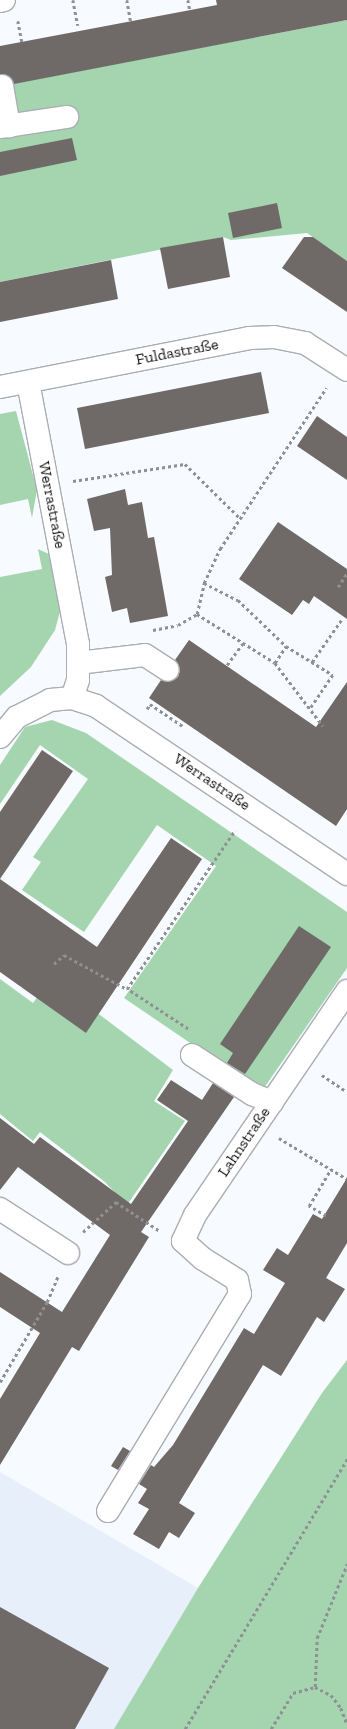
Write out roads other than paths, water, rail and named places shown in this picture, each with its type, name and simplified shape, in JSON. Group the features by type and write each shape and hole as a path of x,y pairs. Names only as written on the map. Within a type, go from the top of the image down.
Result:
{"street":[{"path":"0,1 4,0"},
{"path":"2,86 5,126 67,117"},
{"name":"Fuldastraße","path":"0,387 249,338 274,337 305,343 344,368"},
{"name":"Werrastraße","path":"28,382 78,644 78,680 72,698"},
{"path":"78,663 145,655 168,670"},
{"name":"Werrastraße","path":"0,737 17,717 30,708 50,700 72,698 116,718 347,874"},
{"name":"Lahnstraße","path":"108,1511 240,1294 237,1280 202,1259 183,1240 195,1215 347,991"},
{"path":"192,1055 252,1094 272,1102"},
{"path":"0,1209 68,1253"}]}
